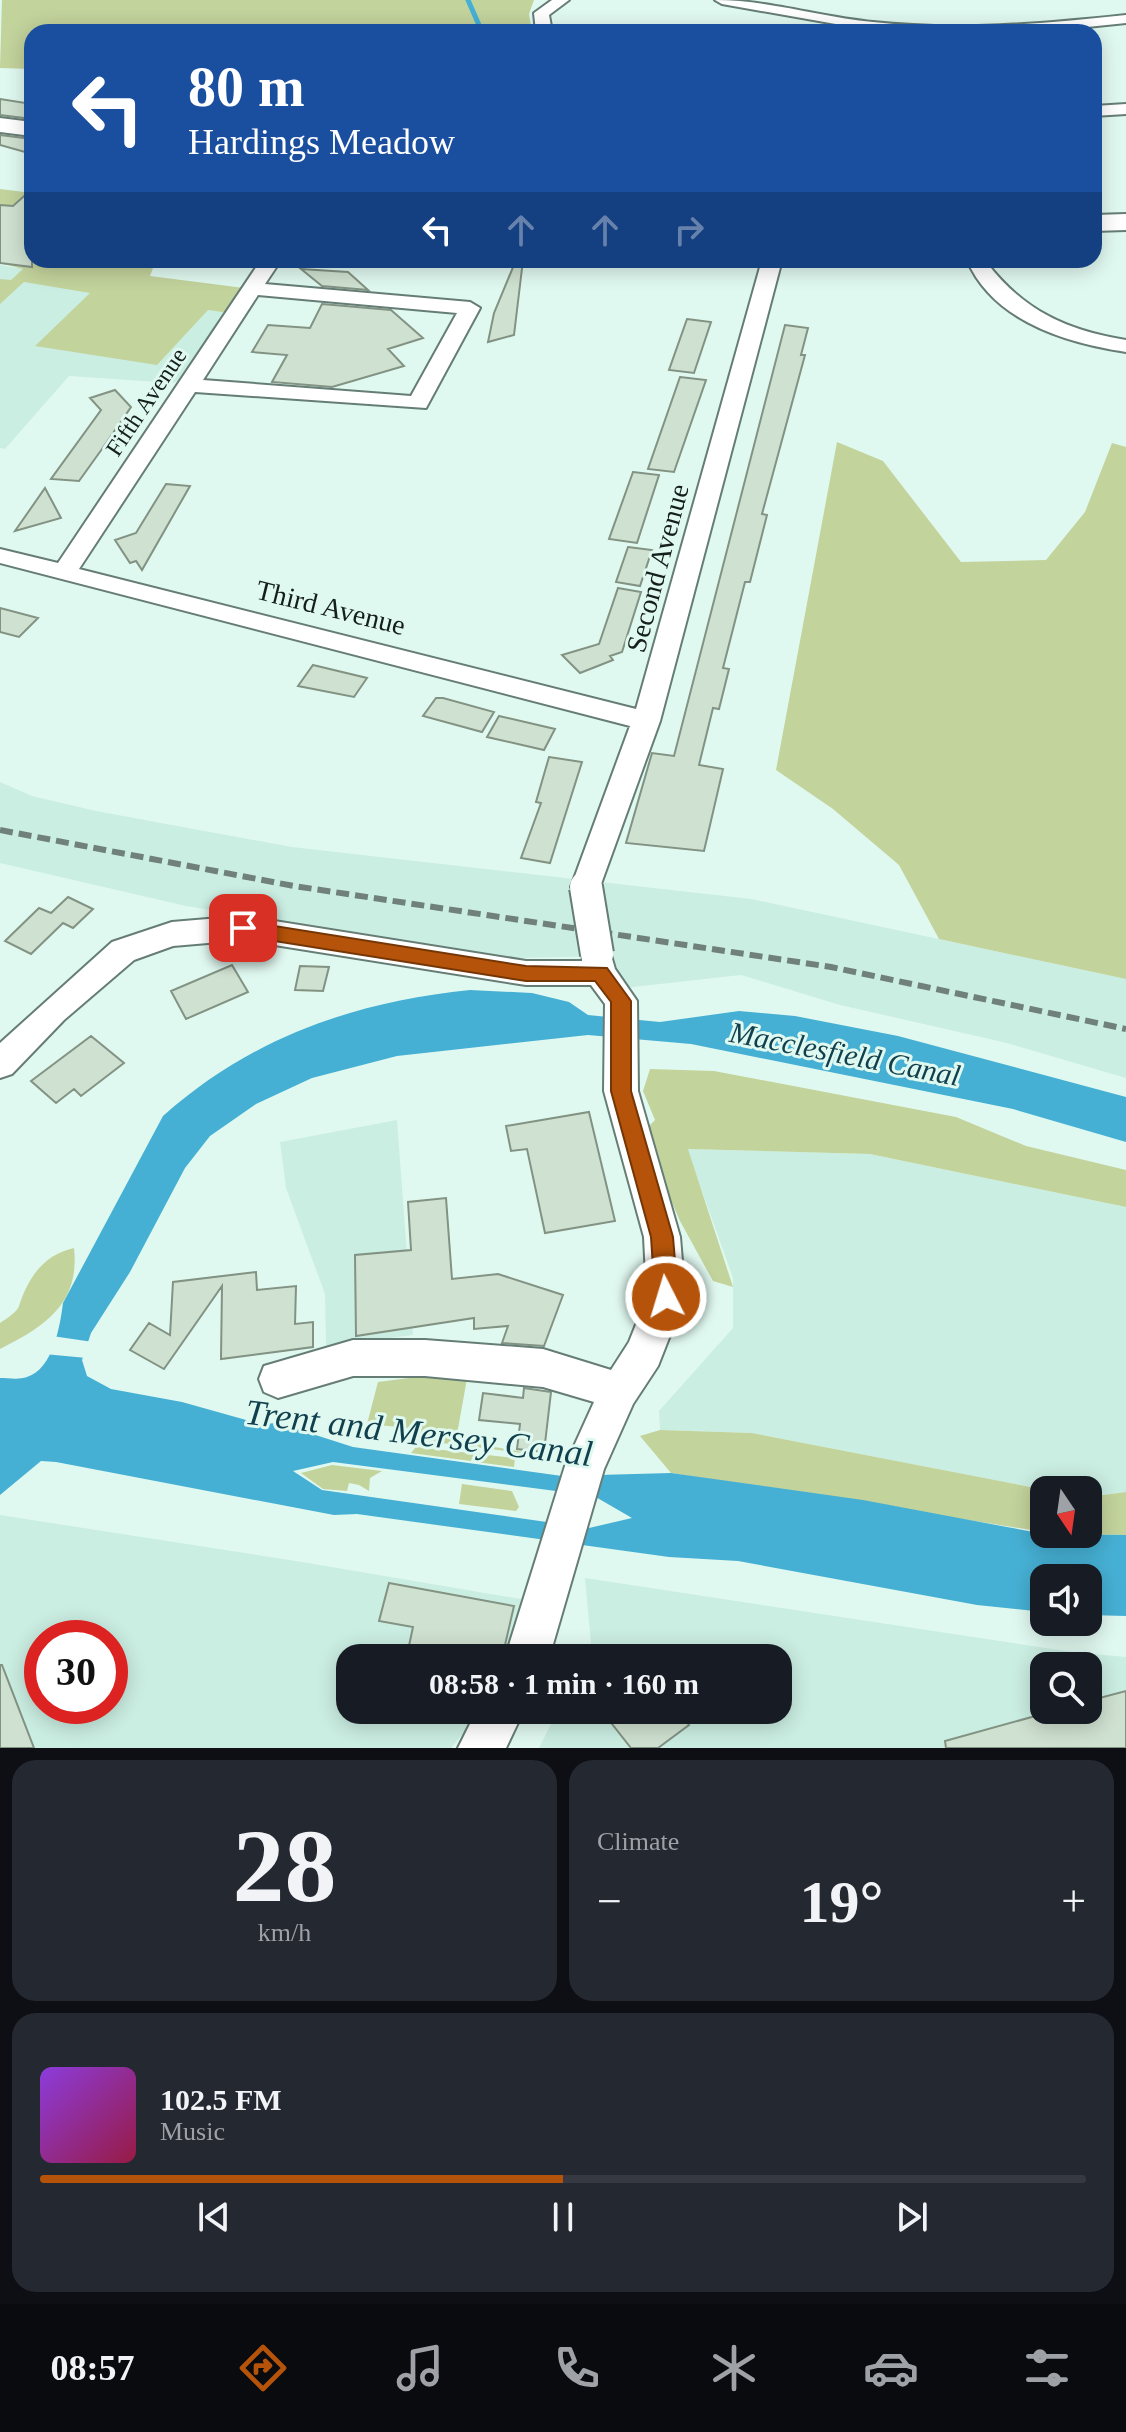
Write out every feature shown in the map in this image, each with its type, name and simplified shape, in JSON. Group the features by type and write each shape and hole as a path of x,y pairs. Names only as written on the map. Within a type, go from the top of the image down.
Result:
{"main road":[{"path":"0,125 24,128"},
{"path":"1102,223 1126,222"}],"street":[{"path":"543,24 541,13 559,0"},
{"path":"722,0 870,24"},
{"path":"1090,24 1126,19"},
{"path":"1102,110 1126,109"},
{"name":"Fifth Avenue","path":"65,572 266,268"},
{"name":"Second Avenue","path":"598,963 586,887 646,721 770,268"},
{"path":"977,268 995,290 1038,323 1097,343 1126,346"},
{"path":"189,385 418,403 470,308 252,289"},
{"name":"Third Avenue","path":"0,556 646,721"},
{"path":"0,1064 53,1011 123,951 172,934 243,928 526,973 598,963 621,1001 621,1091 662,1237 666,1297 644,1353 619,1391 585,1466 532,1644"},
{"path":"278,1379 353,1358 425,1358 543,1368 619,1391"},
{"path":"481,1748 494,1724"}],"shaded area":[{"path":"0,265 24,269 12,280 236,314 196,374 173,383 69,376 5,449 0,448"},
{"path":"0,782 32,796 96,811 292,847 751,899 1126,979 1126,1078 1007,1043 840,1005 741,975 624,988 612,956 518,958 459,951 186,906 0,863"},
{"path":"397,1120 413,1335 326,1346 325,1294 286,1188 280,1142"},
{"path":"687,1149 870,1154 1126,1207 1126,1492 1102,1495 1102,1476 1030,1476 1030,1487 752,1433 660,1430 659,1411 733,1328 733,1278"},
{"path":"0,1515 527,1600 515,1644 336,1644 336,1724 471,1724 451,1748 0,1748"},
{"path":"585,1578 1072,1652 1030,1652 1030,1724 1102,1724 1102,1655 1126,1657 1126,1748 539,1748 551,1724 792,1724 792,1644 591,1644"}],"green space":[{"path":"2,0 534,0 529,14 531,24 24,24 24,69 0,68"},
{"path":"0,189 24,192 24,268 153,268 150,276 252,289 236,314 208,310 157,365 35,346 90,293 24,282 0,304 0,279 11,280 23,269 0,263"},
{"path":"837,442 883,461 961,562 1046,560 1085,512 1112,443 1126,447 1126,979 939,939 899,865 833,809 776,770"},
{"path":"650,1069 714,1071 956,1117 1026,1146 1126,1170 1126,1207 870,1154 688,1149 733,1287 713,1281 680,1221 642,1133 655,1120 643,1091"},
{"path":"74,1248 71,1284 65,1298 45,1321 0,1349 0,1323 18,1308 32,1277 45,1262"},
{"path":"468,1373 456,1440 545,1456 418,1440 409,1428 367,1424 378,1382"},
{"path":"660,1430 752,1433 1030,1487 1030,1530 671,1473 640,1436"},
{"path":"416,1447 515,1458 514,1467 476,1462 472,1458 471,1461 411,1453"},
{"path":"332,1465 382,1471 370,1478 369,1491 349,1483 347,1491 323,1489 301,1473"},
{"path":"462,1484 512,1491 519,1507 516,1511 459,1504"},
{"path":"1126,1492 1126,1535 1102,1535 1102,1495"}],"water":[{"name":"Macclesfield Canal","path":"470,990 532,993 569,1002 588,1015 660,1022 739,1011 795,1016 898,1036 1126,1097 1126,1142 1013,1109 691,1044 588,1035 397,1056 312,1078 256,1104 210,1136 185,1168 130,1272 91,1333 82,1360 87,1376 111,1389 182,1402 260,1424 278,1423 353,1447 562,1476 671,1473 863,1500 1030,1531 1030,1548 1102,1548 1102,1535 1126,1535 1126,1616 1102,1615 1102,1564 1030,1564 1030,1611 977,1605 738,1561 669,1557 357,1514 334,1515 56,1462 41,1461 0,1495 0,1378 27,1377 36,1372 49,1356 63,1303 163,1116 197,1088 269,1045 345,1014","holes":["333,1462 594,1496 632,1518 589,1528 322,1490 293,1471"]}],"pier":[{"path":"52,1336 93,1342 87,1358 44,1354"}],"building":[{"path":"0,99 24,103 24,118 0,115"},
{"path":"0,135 24,138 24,152 0,145"},
{"path":"24,196 24,266 0,263 0,205 13,206"},
{"path":"513,268 522,268 514,335 488,342 494,313"},
{"path":"301,269 348,272 368,290 322,286"},
{"path":"322,304 391,310 423,338 388,349 404,366 332,387 272,382 287,355 252,352 268,325 310,328"},
{"path":"687,319 711,322 694,373 669,370"},
{"path":"785,325 808,328 801,355 805,355 762,514 767,515 750,582 745,582 723,668 729,669 719,709 713,708 699,765 723,769 704,851 626,843 652,753 674,756"},
{"path":"680,377 706,380 674,472 648,469"},
{"path":"115,390 131,407 79,481 51,479 101,410 90,398"},
{"path":"633,472 659,475 637,543 609,539"},
{"path":"166,484 190,486 142,570 136,561 130,563 115,540 136,533"},
{"path":"45,488 61,518 15,531"},
{"path":"628,547 652,550 640,586 616,582"},
{"path":"618,588 641,592 622,652 610,656 613,660 580,673 562,655 599,644"},
{"path":"0,608 38,618 19,637 0,632"},
{"path":"313,665 367,678 354,697 298,686"},
{"path":"436,698 494,712 482,732 423,716"},
{"path":"499,716 555,729 544,750 487,737"},
{"path":"549,757 582,762 550,863 521,858 541,803 536,802"},
{"path":"68,897 93,909 73,928 63,923 31,954 5,941 39,908 51,913"},
{"path":"232,965 248,992 186,1019 171,991"},
{"path":"300,966 329,967 323,991 295,990"},
{"path":"91,1036 124,1063 81,1096 74,1089 56,1103 31,1081"},
{"path":"589,1112 615,1221 545,1233 527,1149 511,1151 506,1126"},
{"path":"446,1198 452,1279 498,1274 563,1295 544,1346 502,1343 508,1326 474,1329 474,1318 356,1336 355,1255 411,1250 408,1202"},
{"path":"256,1272 257,1290 296,1286 295,1324 313,1322 313,1347 221,1359 222,1286 164,1369 130,1350 149,1323 170,1335 173,1282"},
{"path":"524,1388 551,1392 544,1452 517,1449 520,1424 479,1420 483,1393 523,1398"},
{"path":"389,1583 514,1606 505,1644 409,1644 413,1627 379,1621"},
{"path":"0,1665 2,1665 34,1748 0,1748"},
{"path":"1126,1691 1126,1748 946,1748 945,1741 1030,1717 1030,1724 1102,1724 1102,1697"},
{"path":"612,1724 689,1725 658,1748 631,1748"}],"waterway":[{"path":"468,0 478,24"}],"railway":[{"path":"0,830 294,886 831,967 1126,1029"}],"route":[{"path":"243,928 526,973 600,973 621,1001 621,1091 662,1237 666,1297"}],"water label":[{"name":"Trent and Mersey Canal","path":"419,1432"}]}
